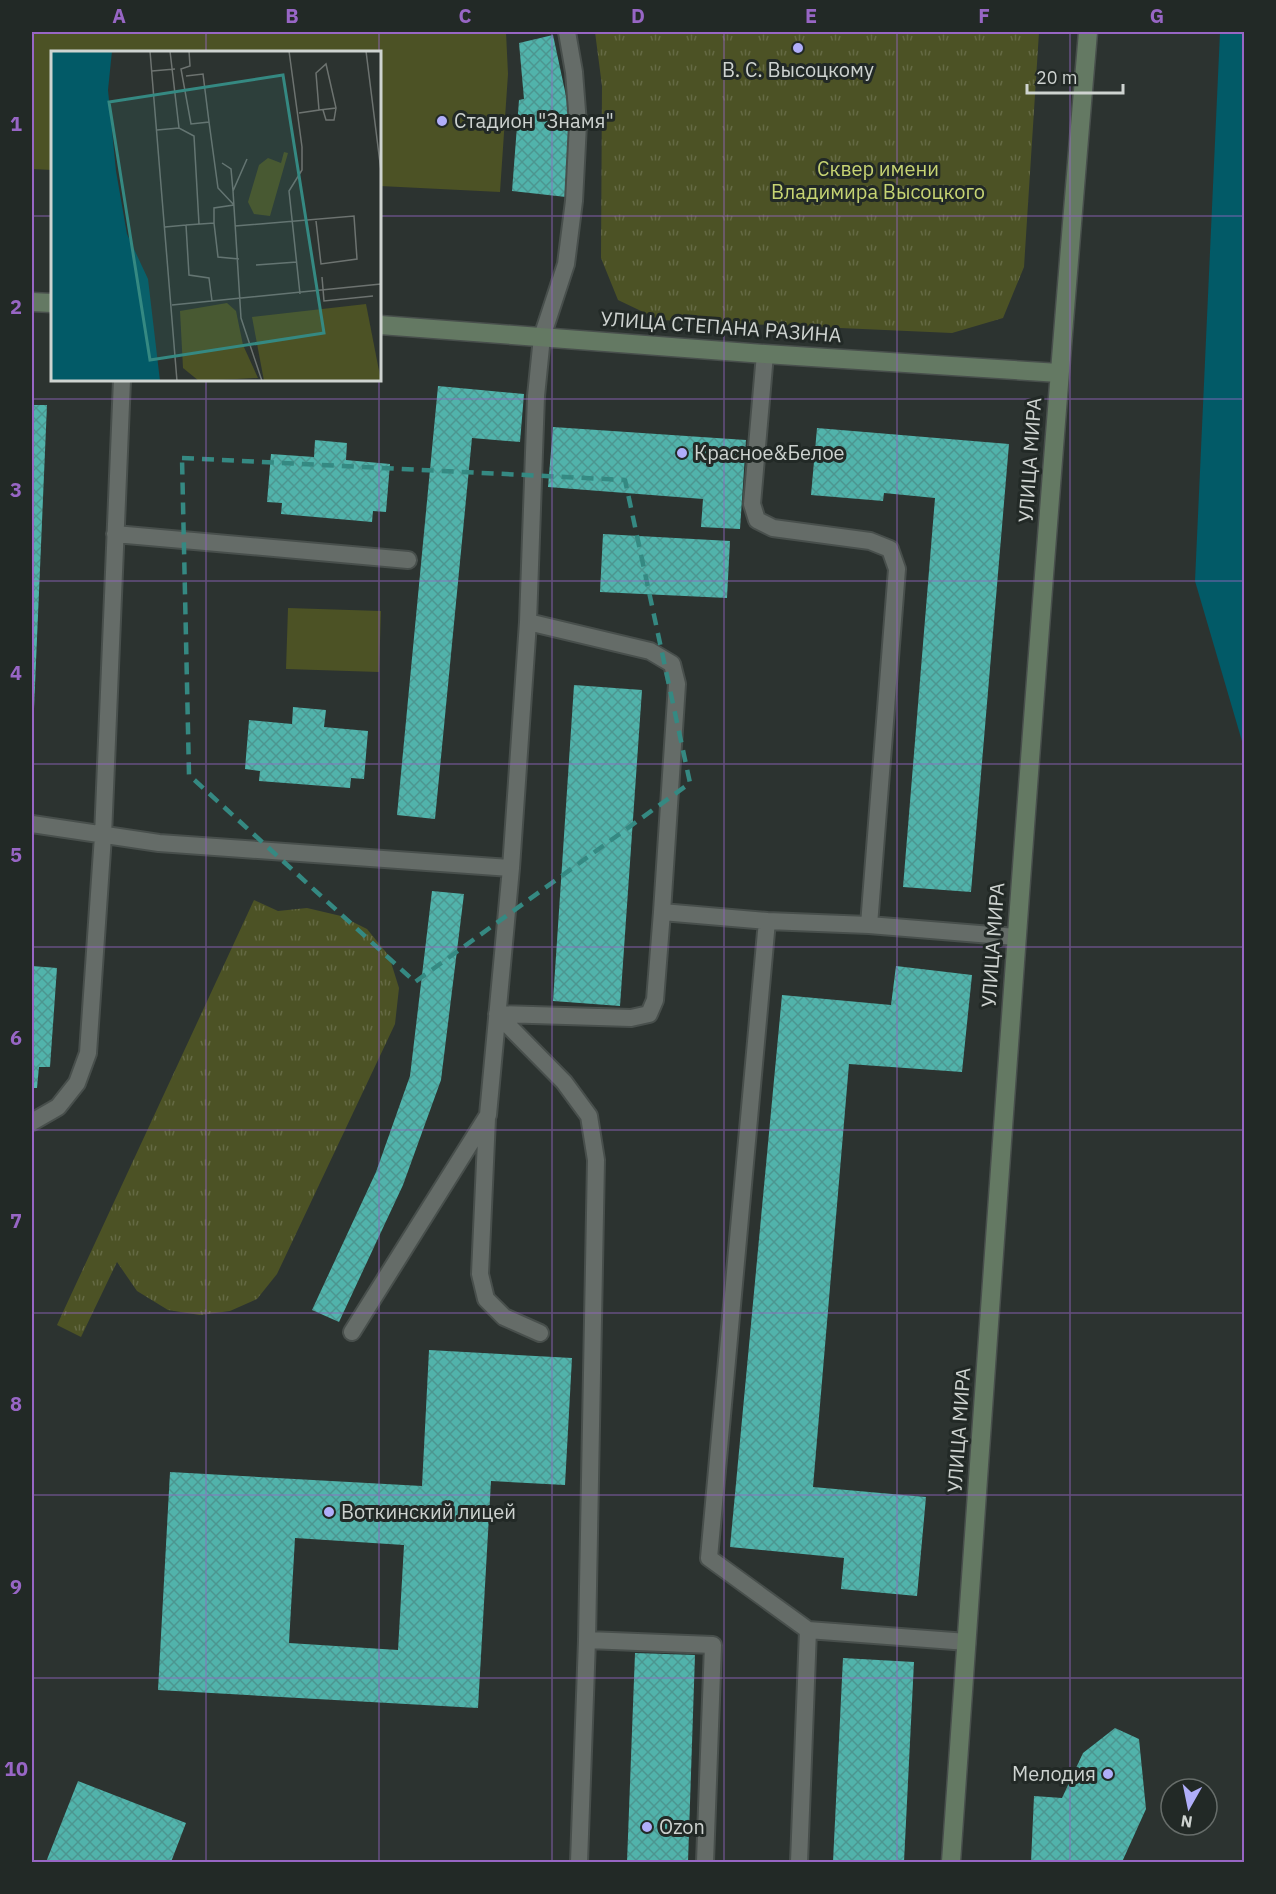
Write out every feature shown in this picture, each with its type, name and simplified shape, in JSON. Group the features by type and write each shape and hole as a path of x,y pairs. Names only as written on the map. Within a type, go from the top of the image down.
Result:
{"main road":[{"name":"УЛИЦА МИРА","path":"951,1863 1016,937 1059,373 1088,32"},
{"path":"32,302 51,303"},
{"name":"УЛИЦА СТЕПАНА РАЗИНА","path":"381,325 1059,373"}],"lane":[{"path":"540,1333 504,1317 486,1299 480,1274 488,1114 512,868 528,622 536,396 542,337 566,264 574,201 578,124 574,72 567,32"},
{"path":"765,354 752,504 758,520 773,528 870,541 890,549 897,569 869,925"},
{"path":"32,1122 58,1107 77,1083 88,1053 103,836 122,381"},
{"path":"115,534 408,560"},
{"path":"497,1014 631,1018 649,1014 655,1000 662,912 677,684 672,664 650,651 528,622"},
{"path":"32,824 159,843 512,868"},
{"path":"662,912 1016,937"},
{"path":"767,921 709,1558 808,1630 967,1642"},
{"path":"497,1014 564,1082 589,1116 597,1160 587,1640 579,1863"},
{"path":"351,1332 488,1114"},
{"path":"799,1863 808,1630"},
{"path":"587,1640 713,1644 705,1863"}],"highlighted area":[{"path":"182,458 625,480 690,783 415,982 189,775"}],"green space":[{"name":"Стадион \"Знамя\"","path":"32,32 506,32 508,74 500,192 381,186 381,51 51,51 51,170 32,169"},
{"name":"Сквер имени Владимира Высоцкого","path":"595,32 1039,32 1024,267 1003,318 952,333 660,320 618,300 601,258 602,86"},
{"path":"288,608 381,611 379,672 286,669"},
{"path":"254,900 278,911 307,908 341,916 367,929 389,956 399,988 395,1024 277,1274 257,1299 230,1311 200,1315 168,1310 137,1291 117,1262 81,1337 57,1325"}],"water":[{"path":"1220,32 1244,32 1244,748 1195,581"}],"building":[{"path":"553,35 572,124 566,197 512,191 519,100 524,99 519,43"},
{"path":"438,386 524,394 520,442 472,438 435,819 397,815"},
{"path":"32,405 47,405 33,732 32,732"},
{"path":"553,427 746,440 740,529 701,527 703,499 548,487"},
{"path":"817,428 1009,444 971,892 903,887 935,498 884,493 883,501 811,495"},
{"path":"315,440 347,443 346,460 390,464 386,512 373,511 372,522 281,514 282,503 267,502 271,454 314,457"},
{"path":"603,534 730,541 727,598 600,592"},
{"path":"574,685 642,690 620,1006 553,1001"},
{"path":"293,707 326,710 324,727 368,731 364,779 351,778 350,788 259,781 260,771 245,769 249,720 292,724"},
{"path":"432,891 464,894 441,1080 403,1185 339,1322 312,1310 376,1172 410,1076"},
{"path":"32,966 57,968 50,1067 39,1067 37,1088 32,1088"},
{"path":"896,966 972,975 962,1072 849,1064 813,1487 926,1497 917,1596 841,1589 844,1558 730,1547 782,995 891,1005"},
{"name":"Воткинский лицей","path":"429,1350 572,1358 565,1485 491,1481 478,1708 158,1690 170,1472 422,1486","holes":["295,1538 404,1545 398,1650 289,1643"]},
{"path":"635,1653 695,1655 688,1862 627,1862"},
{"path":"843,1658 914,1662 904,1862 833,1862"},
{"name":"Мелодия","path":"1115,1728 1139,1739 1146,1809 1122,1862 1031,1862 1034,1796 1062,1798 1083,1753"},
{"path":"78,1781 186,1823 171,1862 46,1862"}],"place":[{"name":"В. С. Высоцкому","path":"798,48"},
{"name":"Стадион \"Знамя\"","path":"442,121"},
{"name":"Красное&Белое","path":"682,453"},
{"name":"Воткинский лицей","path":"329,1512"},
{"name":"Мелодия","path":"1108,1774"},
{"name":"Ozon","path":"647,1827"}]}
